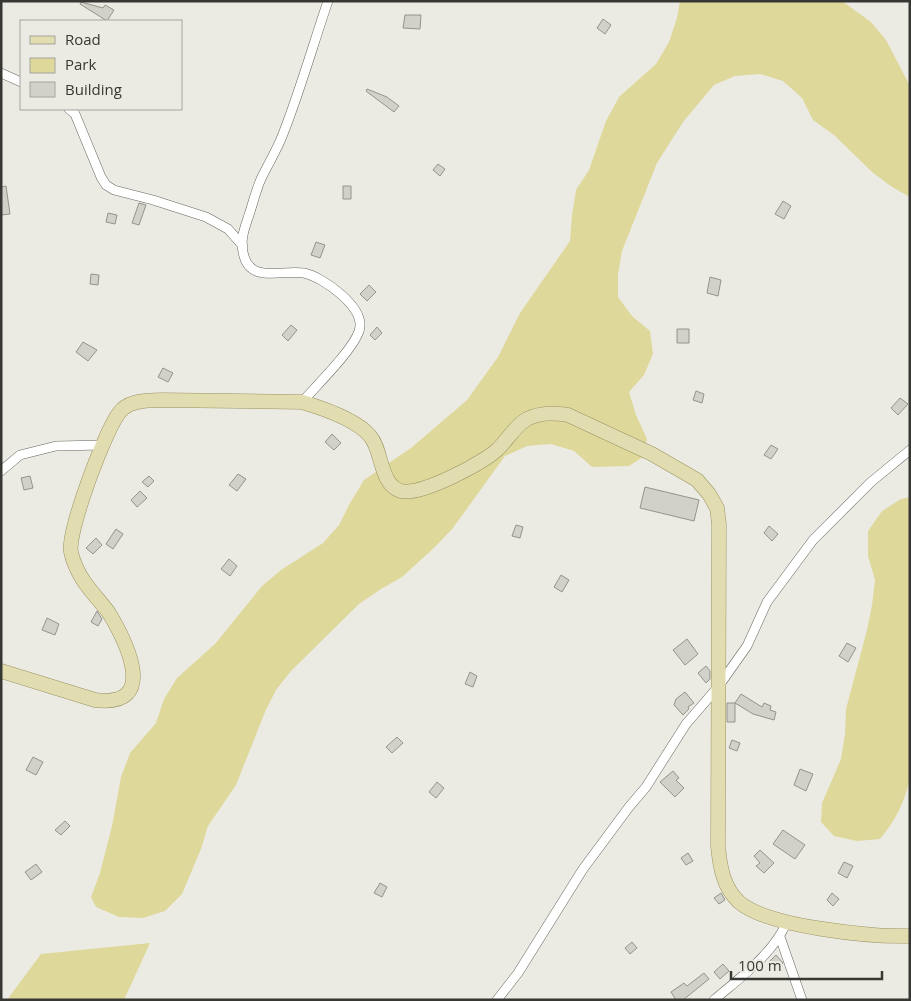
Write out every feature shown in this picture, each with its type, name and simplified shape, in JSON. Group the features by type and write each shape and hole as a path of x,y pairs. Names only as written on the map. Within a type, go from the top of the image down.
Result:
{"main road":[{"path":"1,671 95,700 116,700 130,690 133,681 133,668 124,642 108,613 84,581 71,550 74,528 103,445 119,413 128,405 141,401 247,400 302,402 343,418 361,428 370,436 377,447 385,474 391,484 399,490 418,491 440,483 497,450 525,421 537,415 555,413 568,415 652,454 697,480 709,494 717,508 719,524 718,846 724,880 730,892 749,910 787,922 878,936 910,936"}],"street":[{"path":"302,402 350,348 359,332 358,315 347,300 321,279 303,272 261,273 249,266 243,252 242,237 260,181 282,135 328,1"},
{"path":"1,73 20,82"},
{"path":"70,110 75,114 106,185 114,190 154,200 206,217 228,229 243,246"},
{"path":"1,471 20,455 56,446 103,445"},
{"path":"497,1000 518,973 583,870 646,787 686,724 718,688 747,646 767,602 812,540 871,482 910,450"},
{"path":"714,1000 768,953 780,937 787,922"},
{"path":"780,937 802,1000"}],"green space":[{"path":"680,1 842,1 871,22 886,40 910,86 910,197 892,187 872,172 834,135 813,120 802,98 783,81 760,74 735,76 714,85 683,122 657,163 622,251 618,275 618,297 632,316 650,331 653,354 644,375 629,392 636,415 647,439 643,457 629,466 592,467 574,451 551,444 527,446 505,456 453,528 436,546 402,577 359,604 291,671 276,690 265,712 236,785 208,826 201,849 182,894 165,911 143,918 119,917 96,907 91,897 100,873 112,826 121,777 130,753 156,723 164,699 177,678 215,644 262,586 281,570 323,543 339,525 364,480 411,448 467,400 498,357 520,313 570,241 576,190 589,170 606,121 619,97 656,64 669,42 677,18"},
{"path":"910,497 910,779 899,811 880,839 857,841 834,836 821,822 822,803 841,759 846,709 872,605 875,580 868,556 868,531 882,511 901,499"},
{"path":"150,943 124,1000 7,1000 41,954"}],"building":[{"path":"81,2 103,8 105,5 114,10 108,20 105,20 80,4"},
{"path":"405,15 421,15 420,29 403,28"},
{"path":"603,19 611,25 605,34 597,28"},
{"path":"367,89 387,97 399,106 394,112 366,91"},
{"path":"438,164 445,169 440,176 433,170"},
{"path":"6,186 10,214 1,215 1,187"},
{"path":"343,186 351,186 351,199 343,199"},
{"path":"783,201 791,206 784,219 775,214"},
{"path":"139,203 146,205 139,225 132,223"},
{"path":"108,213 117,215 115,224 106,222"},
{"path":"316,242 325,245 320,258 311,255"},
{"path":"91,274 99,275 98,285 90,284"},
{"path":"710,277 721,280 718,296 707,293"},
{"path":"369,285 376,292 367,301 360,294"},
{"path":"291,325 297,330 288,341 282,335"},
{"path":"377,327 382,333 375,340 370,335"},
{"path":"677,329 689,329 689,343 677,343"},
{"path":"83,342 97,350 88,361 76,352"},
{"path":"163,368 173,373 168,382 158,377"},
{"path":"696,391 704,394 702,403 693,400"},
{"path":"900,398 908,404 898,415 891,408"},
{"path":"332,434 341,443 334,450 325,442"},
{"path":"771,445 778,449 771,459 764,455"},
{"path":"238,474 246,479 237,491 229,485"},
{"path":"30,476 33,488 24,490 21,478"},
{"path":"149,476 154,481 148,487 142,482"},
{"path":"645,487 699,500 694,521 640,508"},
{"path":"140,491 147,498 137,507 131,500"},
{"path":"516,525 523,527 520,538 512,536"},
{"path":"769,526 778,534 772,541 764,533"},
{"path":"116,529 123,534 113,549 106,544"},
{"path":"96,538 102,545 93,554 86,548"},
{"path":"229,559 237,566 230,576 221,569"},
{"path":"561,575 569,580 562,592 554,587"},
{"path":"97,611 102,619 98,626 91,622"},
{"path":"47,618 59,624 55,635 42,630"},
{"path":"687,639 698,654 685,665 673,650"},
{"path":"847,643 856,648 848,662 839,656"},
{"path":"706,666 710,671 710,679 706,683 698,673"},
{"path":"470,672 477,676 473,687 465,684"},
{"path":"685,692 694,703 688,707 689,709 683,715 674,705 676,699"},
{"path":"741,694 762,707 764,703 771,706 770,710 776,712 774,720 753,714 735,703"},
{"path":"727,703 735,703 735,722 727,722"},
{"path":"397,737 403,743 392,753 386,747"},
{"path":"732,740 740,743 737,751 729,748"},
{"path":"33,757 43,762 36,775 26,770"},
{"path":"800,769 813,774 806,791 794,785"},
{"path":"673,771 679,778 676,780 684,788 675,797 660,782"},
{"path":"437,782 444,788 436,798 429,792"},
{"path":"65,821 70,826 61,835 55,830"},
{"path":"783,830 805,845 795,859 773,844"},
{"path":"760,850 774,863 764,873 756,866 760,863 754,856"},
{"path":"688,853 693,861 686,865 681,858"},
{"path":"844,862 853,866 847,878 838,873"},
{"path":"36,864 42,872 31,880 25,872"},
{"path":"380,883 387,887 382,897 374,893"},
{"path":"721,893 725,900 719,904 714,898"},
{"path":"832,893 839,899 833,906 827,900"},
{"path":"632,942 637,948 630,954 625,948"},
{"path":"776,955 783,963 778,968 770,961"},
{"path":"723,964 729,971 720,979 714,972"},
{"path":"704,973 709,979 683,1000 676,1000 671,992 684,983 687,986"}]}
